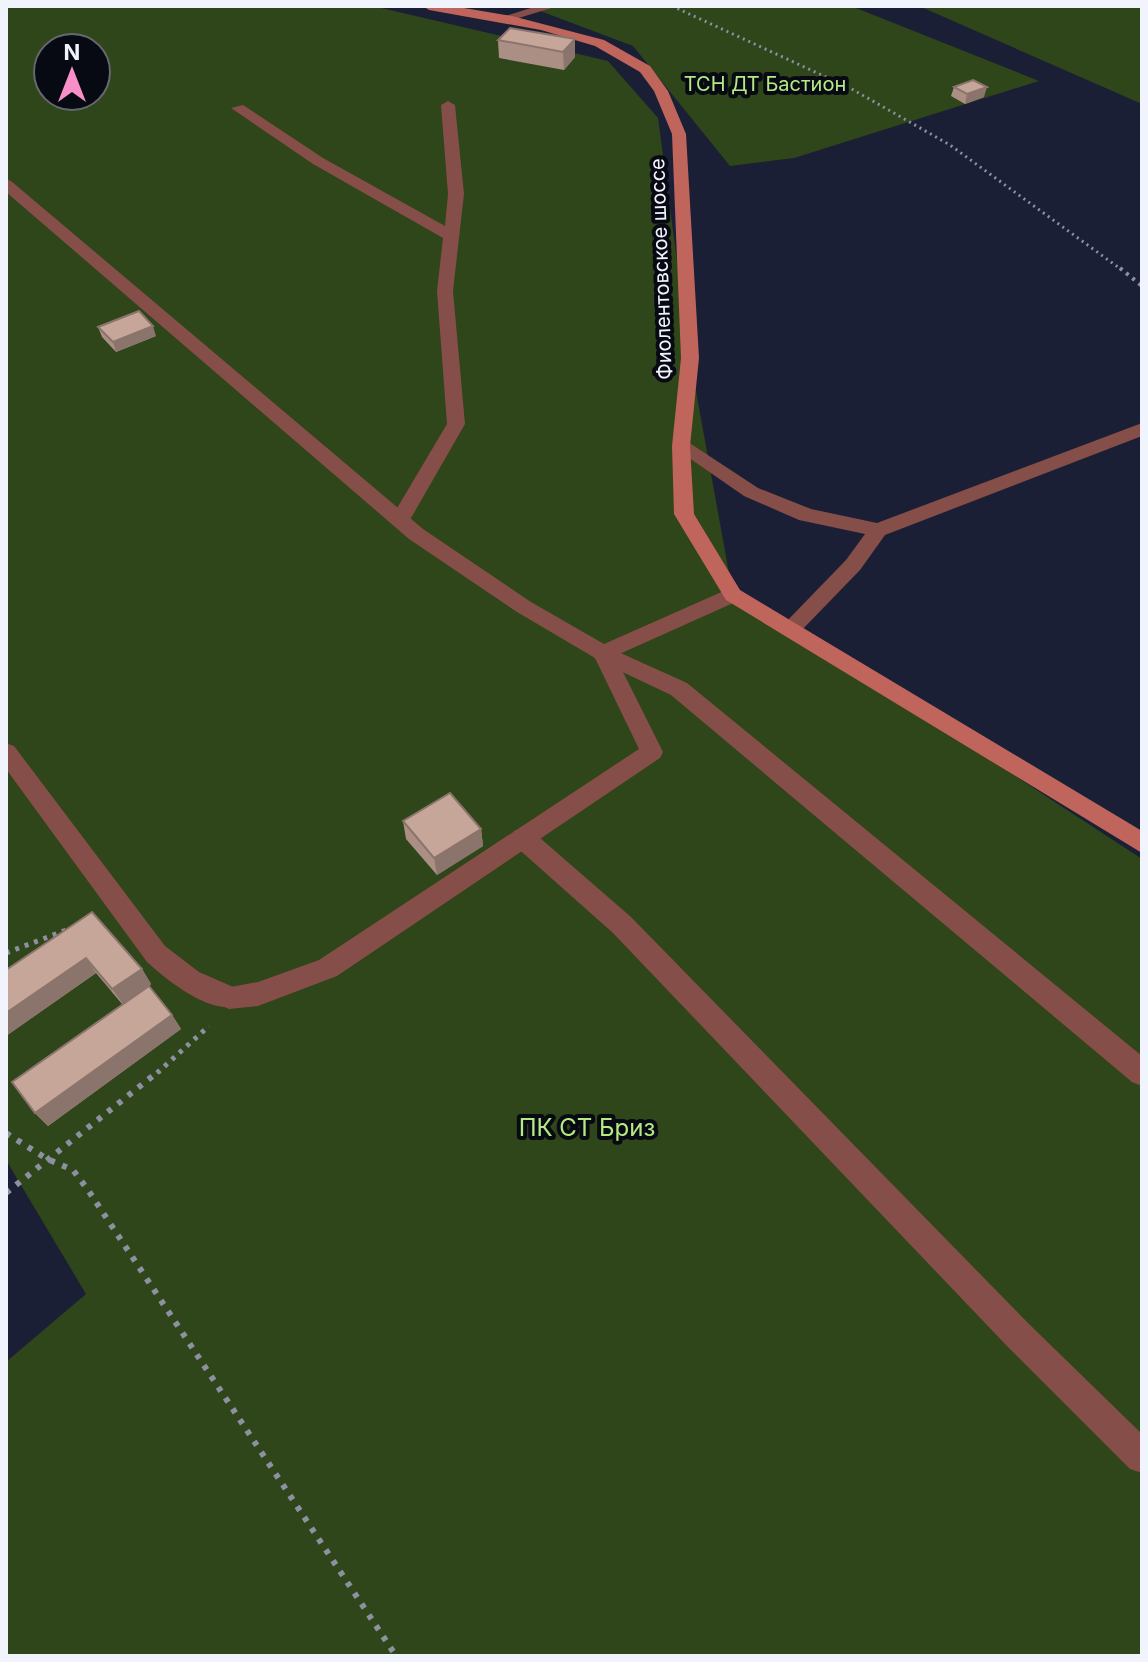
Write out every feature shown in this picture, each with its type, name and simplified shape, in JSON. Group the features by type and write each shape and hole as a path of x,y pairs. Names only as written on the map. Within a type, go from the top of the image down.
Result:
{"main road":[{"name":"Фиолентовское шоссе","path":"429,6 599,41 646,70 667,101 679,134 690,358 681,446 684,514 733,595 1142,843"}],"street":[{"path":"502,19 552,6"},
{"path":"400,520 456,424 445,291 456,194 448,105"},
{"path":"238,108 318,161 451,236"},
{"path":"6,184 400,520 524,607 603,653 679,689 1142,1073"},
{"path":"681,446 751,492 806,515 878,530 1142,429"},
{"path":"791,629 853,565 878,530"},
{"path":"603,653 733,595"},
{"path":"6,752 156,954 185,980 207,991 229,997 258,994 328,968 652,752 603,653"},
{"path":"523,838 622,925 1017,1334 1142,1457"}],"path":[{"path":"672,6 850,88 950,145 1089,243 1142,286"},
{"path":"6,953 122,908"},
{"path":"6,1193 195,1040 214,1021 229,997"},
{"path":"6,1133 47,1159 73,1170 88,1190 396,1656"}],"green space":[{"name":"ПК СТ Бриз","path":"6,6 373,6 608,61 658,118 690,358 733,595 791,629 1142,859 1142,1656 6,1656 6,1362 86,1294 6,1160"},
{"name":"ТСН ДТ Бастион","path":"527,6 851,6 1039,81 794,158 730,166 633,46"},
{"path":"919,6 1142,6 1142,104"}],"building":[{"path":"510,28 575,39 563,52 498,40"},
{"path":"973,80 987,87 967,94 954,87"},
{"path":"139,311 153,326 113,342 98,327"},
{"path":"450,793 481,829 434,858 403,821"},
{"path":"92,912 142,969 112,989 86,958 6,1013 6,970"},
{"path":"149,986 172,1015 35,1113 12,1082"}]}
